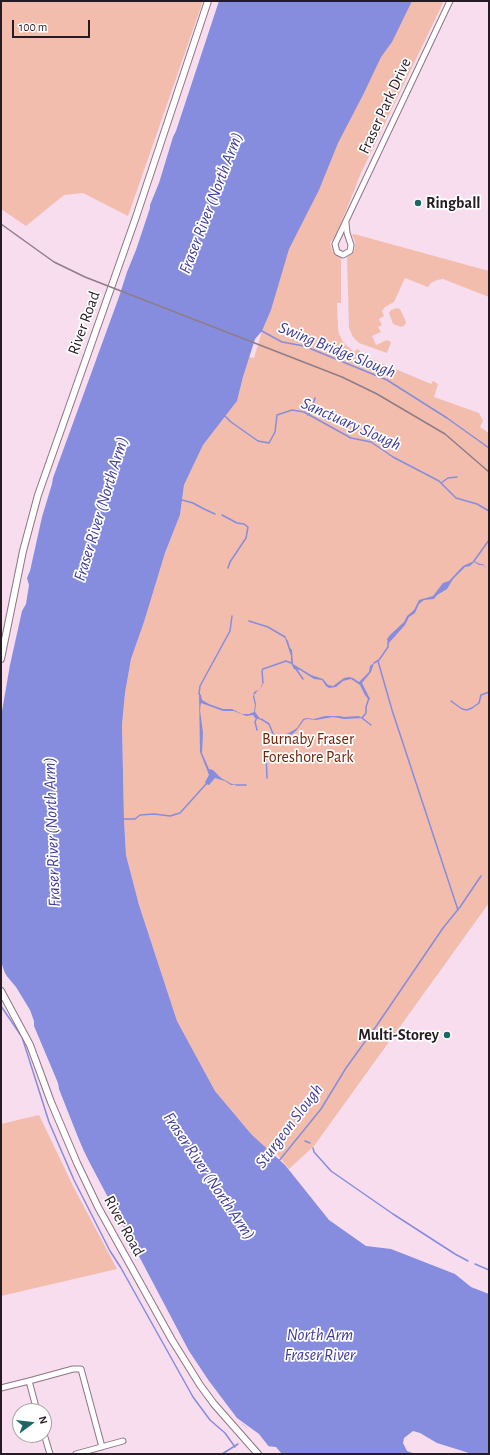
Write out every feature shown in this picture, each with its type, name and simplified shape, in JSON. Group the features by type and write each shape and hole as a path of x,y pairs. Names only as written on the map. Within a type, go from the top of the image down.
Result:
{"street":[{"name":"River Road","path":"1,659 24,551 38,495 51,454 136,217 208,1"},
{"name":"Fraser Park Drive","path":"346,223 350,249 348,253 343,255 337,252 335,247 376,156 450,1"},
{"name":"River Road","path":"1,990 30,1045 51,1102 98,1207 172,1340 200,1385 214,1404 258,1454"},
{"path":"1,1388 73,1369 81,1369 102,1447"},
{"path":"29,1380 35,1403"},
{"path":"76,1454 123,1441"},
{"path":"47,1443 50,1454"}],"green space":[{"path":"1,1 203,1 128,216 83,193 64,195 26,226 1,209"},
{"name":"Burnaby Fraser Foreshore Park","path":"399,1 444,1 360,175 337,234 330,243 333,252 341,259 341,303 337,303 338,328 343,342 354,352 357,349 360,351 360,354 431,384 433,381 438,384 434,397 479,413 483,421 480,427 489,433 489,903 314,1146 289,1169 276,1153 275,1157 252,1135 215,1091 177,1021 139,905 126,855 122,725 125,693 131,659 165,553 180,515 184,485 203,445 237,401 249,357 254,358 262,331 271,310 276,292 273,281"},
{"path":"354,234 489,271 489,297 443,279 431,283 428,287 405,278 394,302 385,307 382,311 384,316 379,319 382,325 378,327 381,332 372,336 376,345 387,340 391,342 387,353 359,343 353,337 349,328 347,257 354,251 355,242 352,235"},
{"path":"397,308 400,309 406,322 405,325 401,327 393,324 389,313 391,310"},
{"path":"39,1115 74,1188 117,1269 1,1296 1,1124"}],"water":[{"name":"North Arm Fraser River","path":"217,1 412,1 392,42 381,57 338,143 319,190 289,249 271,310 262,331 255,339 237,401 203,445 184,485 180,515 165,553 131,659 125,693 122,725 126,855 139,905 177,1021 215,1091 252,1135 285,1165 329,1220 366,1246 391,1249 455,1274 471,1287 489,1294 489,1454 469,1453 437,1443 420,1433 413,1431 404,1438 403,1443 407,1451 415,1454 282,1454 276,1447 266,1446 257,1435 235,1419 183,1346 117,1224 73,1127 18,996 1,966 1,701 35,532 55,467 104,330"},
{"path":"474,561 483,564 486,568 483,565 479,565 474,562 470,566 465,567 453,579 447,589 437,595 434,599 424,600 419,604 415,613 409,617 405,625 388,644 387,639 414,610 419,600 433,596 443,583 449,581 463,566"},
{"path":"284,635 292,650 293,664 311,675 323,679 328,685 333,686 344,678 349,677 359,682 369,672 370,666 374,663 371,672 362,683 370,699 368,699 365,695 360,685 351,679 343,681 336,687 329,688 322,680 314,679 300,670 294,669"},
{"path":"259,690 254,695 256,704 255,712 261,720 255,718 253,715 246,716 234,711 223,711 201,703 200,710 203,733 202,753 209,769 213,770 221,778 237,785 231,785 225,781 215,778 209,785 206,784 205,782 209,775 200,752 199,693 202,700 209,704 223,709 232,709 242,714 249,714 254,712 255,705 253,697 254,692"},
{"path":"325,716 358,716 363,718 344,719 333,717 316,720 307,719 304,720 291,735 284,738 273,737 275,734 283,735 289,733 297,728 303,719 306,718 314,719"}],"pier":[{"path":"215,1 219,1 159,183 53,478 27,578 29,585 26,604 22,611 10,665 1,717 1,690 21,599 33,531 82,382 120,282 135,233 163,157"},
{"path":"1,961 5,974 16,987 30,1010 34,1021 34,1026 58,1083 83,1150 189,1351 209,1381 237,1418 259,1434 270,1448 265,1448 256,1436 234,1419 226,1410 215,1397 179,1342 116,1225 71,1128 17,997 1,970"}],"waterway":[{"name":"Swing Bridge Slough","path":"260,330 282,342 304,346 387,380 447,418 489,448"},
{"path":"308,415 313,410 315,398"},
{"name":"Sanctuary Slough","path":"224,415 231,422 258,441 269,443 275,432 277,415 292,410 304,412 351,438 371,442 393,457 439,481 456,498 477,504 489,511"},
{"path":"441,483 448,478 457,477"},
{"path":"182,500 193,503 215,514"},
{"path":"222,515 248,527 246,538 230,562 228,568"},
{"name":"Sanctuary Slough","path":"474,561 489,540"},
{"path":"199,694 200,686 230,631 232,616"},
{"path":"249,621 268,627 285,637"},
{"path":"374,663 379,660 388,647 388,643"},
{"path":"263,683 263,669 286,661 291,663"},
{"path":"378,661 392,710 458,910"},
{"path":"296,669 303,679"},
{"path":"451,701 462,709 467,710 479,703 481,695 489,692"},
{"path":"362,718 366,713 369,698"},
{"path":"257,717 255,722 257,730"},
{"path":"362,718 371,725"},
{"path":"261,719 269,724 274,736"},
{"path":"269,745 275,735"},
{"path":"266,754 267,778"},
{"path":"122,819 135,819 140,815 154,814 170,816 180,813 207,783"},
{"path":"236,785 246,785"},
{"name":"Sturgeon Slough","path":"278,1162 321,1109 346,1068 481,876"},
{"path":"1,1006 22,1037 49,1122 74,1180 110,1251 193,1397 210,1420 225,1433 235,1447"},
{"path":"305,1141 310,1143"},
{"path":"313,1148 314,1152 331,1171 393,1214 468,1261"},
{"path":"475,1264 489,1270"},
{"path":"222,1454 238,1444"}],"railway":[{"path":"1,224 54,262 85,277 342,377 377,394 445,434 489,472"}],"place":[{"name":"Ringball","path":"418,203"},
{"name":"Multi-Storey","path":"447,1035"}],"water label":[{"name":"Fraser River (North Arm)","path":"211,203"},
{"name":"Fraser River (North Arm)","path":"101,509"},
{"name":"Fraser River (North Arm)","path":"52,832"},
{"name":"Fraser River (North Arm)","path":"209,1176"}]}
